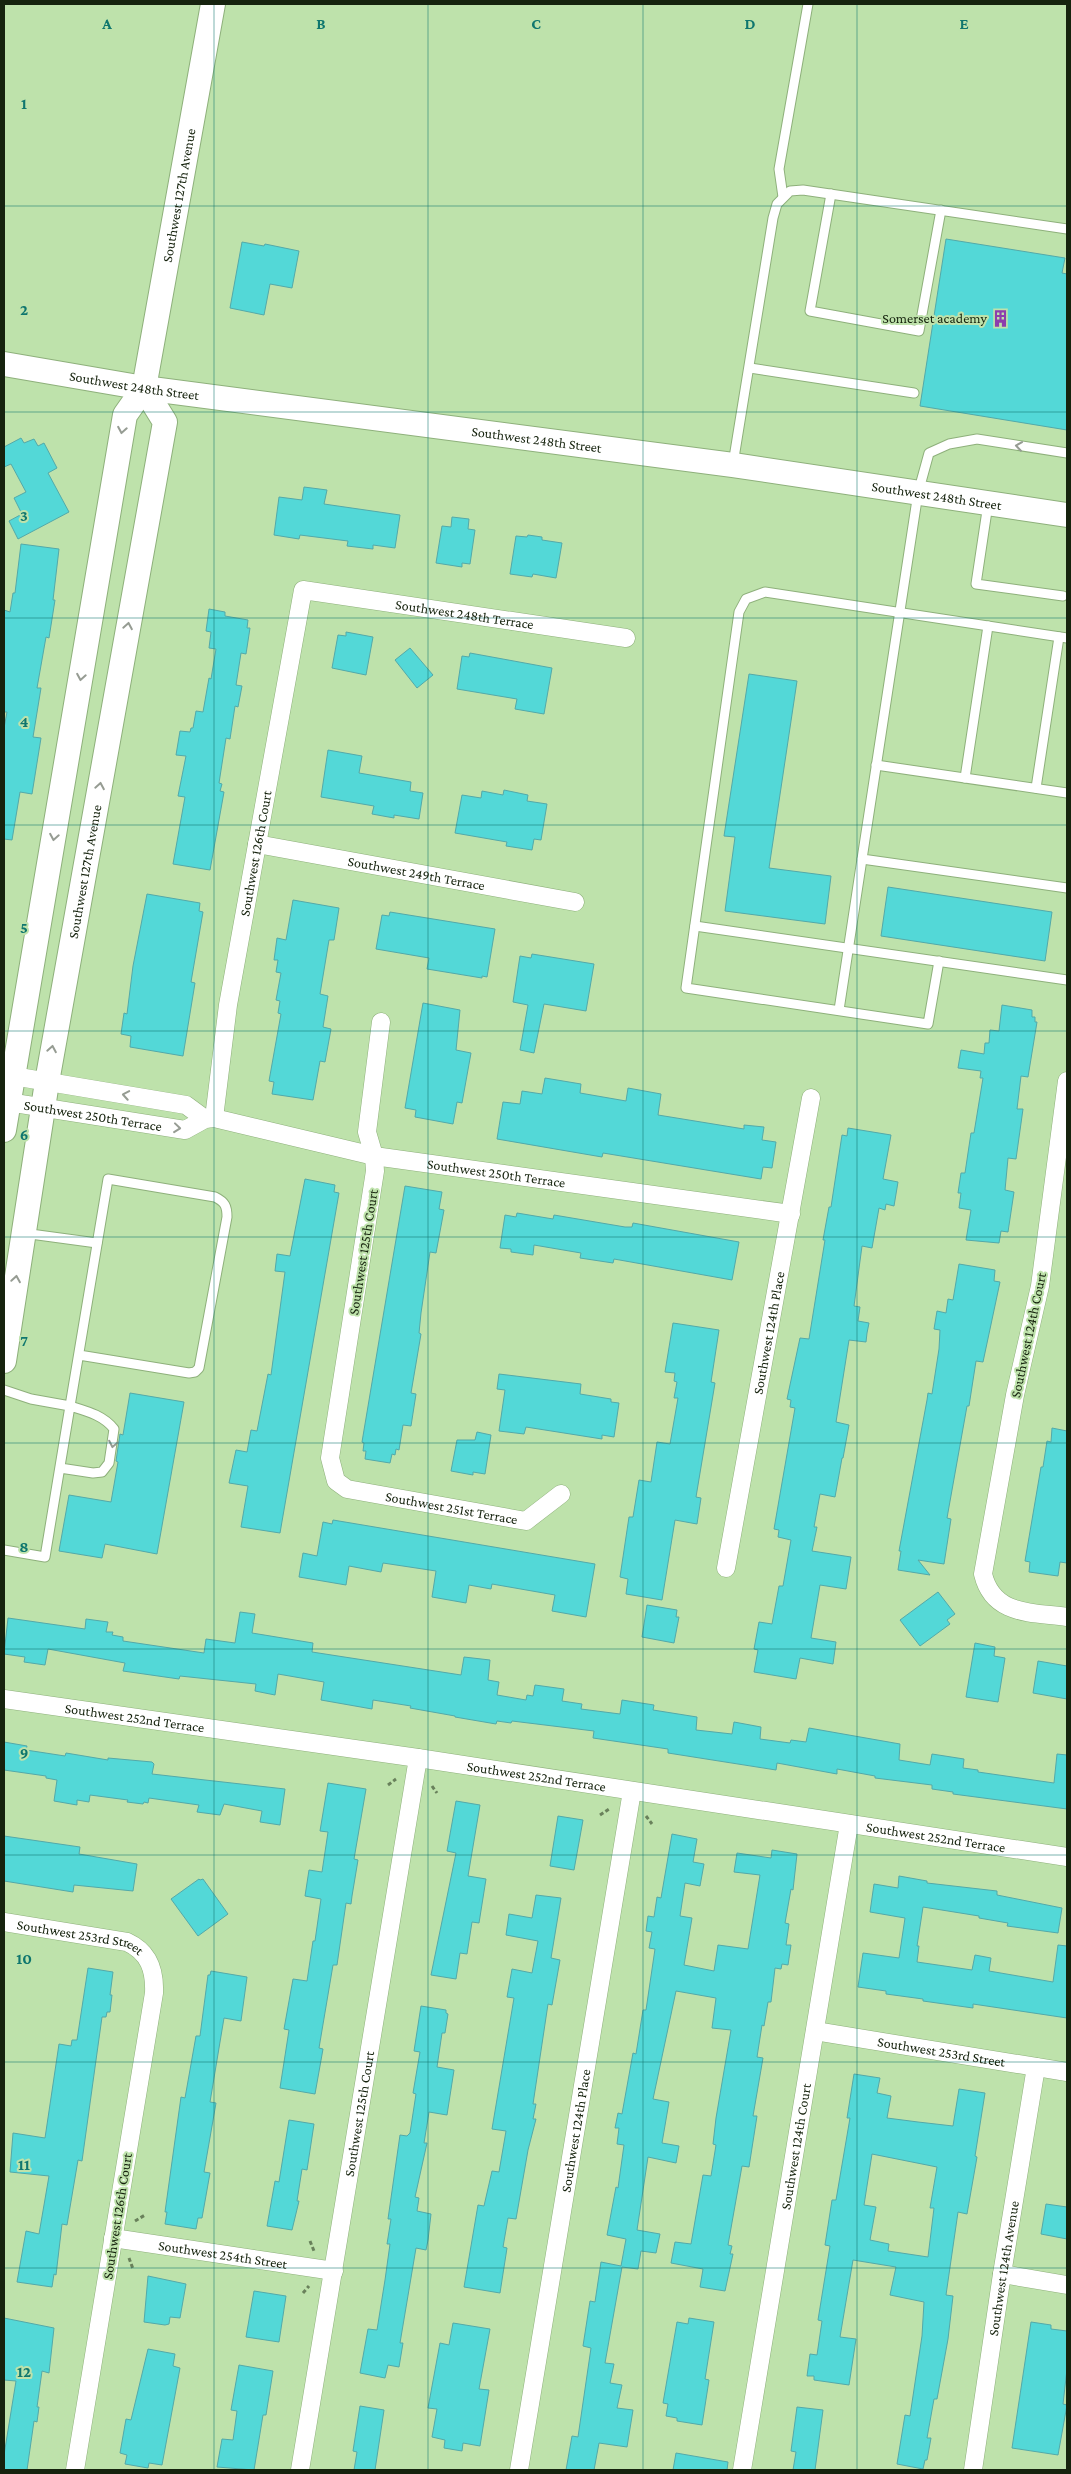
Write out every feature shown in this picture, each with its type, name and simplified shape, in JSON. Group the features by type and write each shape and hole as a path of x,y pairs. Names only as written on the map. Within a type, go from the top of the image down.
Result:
{"street":[{"name":"Southwest 127th Avenue","path":"4,1130 125,415 144,388 213,4"},
{"name":"Southwest 248th Street","path":"4,364 144,388 733,465 1067,515"},
{"name":"Southwest 127th Avenue","path":"4,1362 42,1107 165,422 144,388"},
{"name":"Southwest 248th Terrace","path":"303,590 626,638"},
{"name":"Southwest 126th Court","path":"209,1118 303,590"},
{"name":"Southwest 249th Terrace","path":"257,844 575,902"},
{"name":"Southwest 125th Court","path":"336,1481 330,1458 375,1171 374,1156 367,1132 381,1022"},
{"name":"Southwest 250th Terrace","path":"13,1076 186,1106 209,1118 374,1156 791,1214"},
{"name":"Southwest 124th Court","path":"1067,1081 1064,1129 1040,1286 1015,1395 983,1574 986,1587 998,1601 1012,1609 1067,1617"},
{"name":"Southwest 124th Place","path":"726,1568 811,1098"},
{"name":"Southwest 250th Terrace","path":"8,1102 185,1130 209,1118"},
{"name":"Southwest 251st Terrace","path":"336,1481 347,1489 526,1521 562,1494"},
{"name":"Southwest 252nd Terrace","path":"4,1699 418,1758 1067,1857"},
{"name":"Southwest 125th Court","path":"300,2470 418,1758"},
{"name":"Southwest 124th Place","path":"519,2470 632,1790"},
{"name":"Southwest 124th Court","path":"742,2470 849,1824"},
{"name":"Southwest 253rd Street","path":"4,1922 119,1940 139,1949 150,1963"},
{"name":"Southwest 126th Court","path":"76,2470 154,1993 154,1976 150,1963"},
{"name":"Southwest 253rd Street","path":"815,2031 1067,2072"},
{"name":"Southwest 124th Avenue","path":"973,2470 1002,2274 1036,2067"},
{"name":"Southwest 254th Street","path":"113,2238 334,2271"},
{"path":"1002,2274 1067,2284"}],"lane":[{"path":"783,197 779,169 808,4"},
{"path":"733,465 773,218 777,204 790,191 803,190 1067,229"},
{"path":"831,194 810,312 919,331 941,210"},
{"path":"750,368 914,393"},
{"path":"838,1010 898,613 918,493 929,453 964,439 1067,453"},
{"path":"988,503 976,584 1063,596"},
{"path":"939,961 928,1024 686,988 739,612 746,599 765,592 1063,637 1036,788"},
{"path":"966,778 988,626"},
{"path":"876,765 1067,793"},
{"path":"862,860 1067,888"},
{"path":"695,926 1067,980"},
{"path":"4,1550 45,1557 108,1179 215,1197 226,1206 227,1217 220,1260 199,1368 195,1372 188,1373 79,1354"},
{"path":"23,1233 97,1243"},
{"path":"4,1390 31,1399 70,1406 95,1414 109,1422 114,1429 115,1438 109,1463 102,1472 93,1473 60,1468"}],"path":[{"path":"388,1785 396,1779"},
{"path":"431,1785 437,1793"},
{"path":"600,1815 609,1809"},
{"path":"646,1815 652,1824"},
{"path":"135,2222 145,2215"},
{"path":"310,2241 314,2251"},
{"path":"130,2258 133,2269"},
{"path":"303,2293 310,2284"}],"building":[{"name":"Somerset academy","path":"946,239 1065,258 1062,273 1067,274 1067,430 920,406"},
{"path":"242,242 264,246 265,244 299,251 292,288 270,284 264,315 230,308"},
{"path":"21,438 24,443 34,439 38,446 44,443 57,468 48,473 69,512 18,539 9,521 22,514 14,498 26,492 11,464 4,467 4,447"},
{"path":"304,487 327,490 324,504 400,515 395,548 373,545 373,549 347,546 348,541 300,535 299,539 274,535 279,497 302,500"},
{"path":"452,517 469,519 468,529 475,530 470,564 462,563 462,567 436,563 442,526 451,527"},
{"path":"528,535 542,537 542,540 562,543 556,578 533,574 532,577 510,574 516,536 527,537"},
{"path":"21,544 59,549 53,600 55,600 49,638 46,637 37,688 41,688 33,737 41,738 32,794 20,792 12,840 4,839 4,728 7,712 4,712 4,610 10,612 13,593 15,593"},
{"path":"209,609 225,612 225,616 248,620 247,628 250,628 246,654 241,653 236,685 242,686 238,707 235,706 230,739 226,738 219,783 222,784 220,791 224,792 210,870 173,864 185,797 178,796 186,756 176,755 180,731 190,732 191,728 193,728 196,711 203,712 216,649 209,648 211,632 206,631"},
{"path":"346,632 373,637 366,675 332,668 338,635 346,636"},
{"path":"410,648 433,675 417,688 395,660"},
{"path":"470,653 552,668 544,714 515,709 517,699 457,689 462,656 469,657"},
{"path":"749,674 797,681 769,868 831,876 825,924 725,911 735,837 724,836"},
{"path":"328,750 362,756 359,773 411,782 410,791 423,793 419,819 394,815 394,818 372,814 374,806 321,797"},
{"path":"504,790 528,795 527,801 547,804 541,840 534,839 532,850 506,846 507,842 455,833 462,795 481,798 482,791 503,795"},
{"path":"888,887 1052,912 1045,961 881,936"},
{"path":"147,894 200,903 199,911 203,912 191,982 195,983 183,1056 130,1047 131,1036 121,1034 124,1013 127,1014 133,966"},
{"path":"293,900 339,908 334,940 329,940 320,994 328,996 323,1027 331,1029 325,1062 320,1061 313,1100 272,1094 274,1082 269,1081 281,1014 278,1013 280,1001 276,1000 281,973 276,972 278,960 274,960 277,938 286,940"},
{"path":"390,912 495,929 487,977 482,976 482,978 427,969 429,958 376,949 382,915 389,916"},
{"path":"532,954 594,964 586,1011 544,1004 534,1053 520,1050 528,1005 513,1002 520,956 531,958"},
{"path":"423,1003 460,1010 456,1050 471,1053 462,1103 457,1102 453,1124 415,1117 416,1110 405,1108"},
{"path":"1002,1005 1032,1010 1032,1017 1035,1017 1035,1022 1037,1022 1028,1077 1021,1076 1017,1109 1023,1109 1016,1159 1008,1158 1005,1190 1014,1192 1008,1232 1001,1231 999,1243 966,1240 971,1210 959,1208 961,1193 958,1193 961,1173 965,1173 971,1133 974,1133 983,1078 980,1078 981,1071 958,1068 961,1050 984,1054 985,1043 989,1043 990,1030 999,1031"},
{"path":"545,1078 581,1084 580,1093 626,1101 628,1088 661,1094 658,1115 744,1129 744,1125 764,1127 762,1140 776,1142 772,1168 763,1167 761,1179 603,1153 602,1157 497,1139 503,1102 520,1104 522,1091 542,1094"},
{"path":"848,1128 891,1135 883,1179 898,1182 894,1206 886,1204 885,1210 879,1208 872,1248 862,1246 854,1306 860,1307 858,1321 869,1323 866,1342 849,1340 836,1422 849,1425 843,1458 835,1497 820,1494 814,1527 817,1527 812,1551 851,1557 846,1589 820,1585 811,1638 836,1642 833,1664 800,1658 796,1679 754,1672 758,1650 754,1649 759,1622 772,1624 779,1586 783,1586 791,1540 778,1537 779,1530 774,1529 795,1408 790,1407 791,1400 787,1399 800,1338 809,1339 825,1240 823,1240 829,1207 831,1207 842,1135 847,1136"},
{"path":"305,1179 335,1185 334,1192 339,1193 280,1533 241,1527 248,1486 229,1483 236,1450 247,1452 251,1430 257,1431 268,1374 271,1375 285,1272 275,1271 277,1254 290,1256"},
{"path":"405,1186 442,1192 439,1209 444,1210 436,1253 430,1252 421,1313 419,1333 421,1334 411,1393 416,1394 411,1426 403,1425 399,1450 396,1449 395,1455 392,1454 390,1463 365,1459 366,1451 363,1451 364,1443 362,1442"},
{"path":"517,1213 553,1219 554,1215 625,1227 632,1227 633,1223 739,1242 732,1280 614,1259 613,1263 580,1258 581,1253 534,1245 533,1255 511,1252 511,1249 500,1248 505,1215 516,1217"},
{"path":"959,1264 995,1270 994,1281 1000,1282 983,1362 976,1361 969,1406 967,1406 947,1518 951,1519 944,1564 918,1560 930,1575 898,1570 901,1551 899,1551 928,1393 932,1394 939,1349 940,1330 934,1329 937,1311 946,1313 948,1299 953,1300"},
{"path":"673,1323 719,1330 711,1382 715,1383 696,1497 701,1498 697,1524 675,1520 662,1600 626,1594 628,1579 620,1577 629,1517 633,1517 639,1480 651,1482 657,1442 670,1444 678,1398 674,1398 677,1382 674,1381 675,1373 665,1372"},
{"path":"499,1374 581,1384 580,1394 611,1399 611,1402 619,1403 614,1437 602,1435 602,1439 526,1427 524,1434 499,1431 505,1390 497,1389"},
{"path":"130,1393 184,1402 157,1554 105,1544 102,1558 59,1551 69,1495 111,1502 118,1462 116,1461 120,1434 123,1435"},
{"path":"1052,1428 1067,1431 1067,1563 1060,1562 1058,1576 1029,1572 1030,1562 1025,1561 1041,1467 1043,1467 1047,1441 1051,1442"},
{"path":"477,1432 491,1435 485,1474 473,1472 473,1475 451,1471 457,1440 475,1440"},
{"path":"333,1520 595,1564 586,1617 552,1611 555,1595 492,1584 491,1589 469,1585 466,1603 432,1597 436,1571 383,1563 381,1572 349,1566 346,1585 299,1577 303,1553 317,1556 323,1522 332,1524"},
{"path":"938,1592 955,1614 947,1620 950,1624 920,1646 900,1620"},
{"path":"647,1605 677,1610 676,1617 679,1617 674,1643 642,1637"},
{"path":"240,1612 255,1614 252,1633 313,1643 312,1652 461,1675 464,1657 490,1660 488,1680 499,1682 497,1695 526,1700 527,1695 533,1696 535,1685 564,1689 562,1701 582,1704 581,1709 620,1714 622,1700 654,1705 653,1710 697,1717 696,1730 732,1734 734,1722 761,1727 760,1739 790,1743 791,1740 806,1742 809,1728 900,1744 899,1760 930,1765 932,1754 964,1759 963,1768 978,1770 978,1772 1054,1783 1057,1754 1067,1755 1067,1809 953,1794 953,1792 932,1789 932,1785 875,1778 875,1776 837,1769 837,1774 777,1763 776,1770 668,1753 668,1749 593,1738 594,1731 512,1721 511,1723 497,1721 496,1724 373,1700 372,1709 321,1700 324,1682 278,1674 275,1695 255,1691 256,1684 180,1676 179,1679 123,1671 125,1663 48,1649 45,1665 24,1662 25,1657 4,1654 8,1618 85,1629 86,1619 108,1622 106,1632 113,1632 112,1635 123,1637 123,1641 204,1653 206,1639 235,1643"},
{"path":"975,1643 995,1647 994,1656 1005,1658 998,1702 966,1697"},
{"path":"1038,1661 1067,1666 1067,1699 1033,1693"},
{"path":"4,1742 27,1746 26,1750 65,1756 66,1753 108,1760 108,1758 152,1762 154,1764 152,1774 285,1789 280,1825 260,1822 262,1811 224,1804 220,1815 197,1812 199,1805 149,1798 148,1803 144,1802 143,1804 90,1795 89,1802 77,1800 77,1805 54,1801 57,1780 46,1778 46,1776 4,1770"},
{"path":"328,1783 366,1789 354,1859 358,1860 351,1904 346,1903 337,1965 333,1965 319,2048 323,2049 315,2094 280,2088 289,2030 284,2029 293,1979 307,1981 313,1941 315,1941 321,1899 305,1896 309,1870 322,1872 328,1832 320,1831"},
{"path":"456,1801 480,1805 468,1876 486,1879 479,1923 472,1922 467,1954 460,1953 456,1979 431,1975 456,1853 447,1851"},
{"path":"558,1816 583,1820 574,1870 550,1866"},
{"path":"672,1834 697,1839 693,1862 704,1864 700,1886 685,1883 680,1916 692,1918 684,1965 714,1971 718,1945 748,1949 760,1875 734,1872 737,1853 771,1858 772,1850 797,1854 793,1890 791,1889 785,1923 789,1924 786,1945 791,1945 788,1965 782,1964 781,1969 775,1968 771,2002 768,2002 764,2026 762,2025 757,2057 763,2058 753,2116 757,2116 749,2167 742,2166 728,2245 732,2246 730,2254 733,2254 725,2291 700,2287 703,2269 671,2263 675,2242 691,2244 703,2175 711,2176 716,2145 713,2144 716,2118 731,2030 712,2028 716,1998 676,1991 653,2099 669,2102 662,2143 679,2146 676,2163 648,2157 637,2230 660,2234 656,2253 641,2251 638,2269 622,2267 605,2363 614,2364 610,2383 622,2385 617,2408 633,2410 627,2447 599,2443 594,2470 566,2470 572,2436 578,2437 591,2348 583,2346 590,2301 595,2302 601,2262 621,2266 626,2239 607,2235 616,2187 618,2188 624,2145 617,2144 619,2128 615,2128 618,2113 622,2114 633,2053 636,2054 643,2010 646,2010 655,1949 649,1948 652,1932 646,1931 648,1916 654,1917 657,1897 661,1898"},
{"path":"4,1836 80,1847 79,1854 137,1864 133,1891 74,1885 73,1892 4,1881"},
{"path":"899,1876 927,1881 927,1883 997,1891 997,1895 1062,1908 1058,1933 1007,1926 1008,1923 979,1918 979,1916 923,1907 917,1946 919,1946 917,1962 972,1970 975,1955 991,1958 989,1971 1053,1982 1058,1945 1067,1946 1067,2018 973,2004 973,2008 923,2001 923,1999 886,1994 886,1991 858,1987 863,1953 899,1958 905,1918 870,1912 874,1884 898,1888"},
{"path":"199,1879 203,1879 228,1914 198,1936 171,1899"},
{"path":"536,1895 561,1898 551,1958 560,1960 552,2005 548,2004 533,2104 536,2104 533,2119 536,2119 528,2150 516,2219 508,2218 503,2247 507,2248 500,2293 464,2287 478,2205 484,2206 492,2171 499,2172 506,2131 492,2129 514,1998 507,1997 512,1969 532,1973 538,1941 506,1935 509,1914 532,1918"},
{"path":"88,1968 113,1972 110,2012 107,2012 106,2017 102,2017 82,2161 78,2160 67,2225 62,2224 56,2275 54,2274 52,2287 17,2282 26,2231 39,2234 49,2176 10,2172 13,2133 45,2138 59,2044 71,2046 72,2040 77,2040"},
{"path":"211,1971 247,1977 241,2021 224,2018 210,2102 216,2103 204,2172 210,2173 202,2218 198,2218 196,2229 165,2224 167,2212 165,2212 181,2097 185,2098 196,2036 200,2036 208,1975 210,1975"},
{"path":"421,2006 446,2010 448,2014 445,2033 442,2033 437,2067 454,2070 447,2115 429,2112 424,2143 427,2143 415,2197 419,2198 417,2211 431,2214 428,2240 426,2250 416,2248 400,2343 403,2343 399,2367 388,2365 385,2378 360,2373 368,2329 377,2330 390,2244 387,2244 391,2219 388,2219 400,2135 407,2136 410,2133 416,2094 413,2093 420,2052 414,2051"},
{"path":"854,2074 880,2078 877,2093 891,2096 887,2118 953,2126 959,2089 985,2093 975,2156 977,2157 967,2214 958,2212 946,2295 953,2296 948,2339 937,2399 934,2399 927,2438 931,2438 927,2460 925,2460 923,2469 897,2464 905,2415 910,2416 922,2336 924,2302 890,2295 896,2267 853,2260 840,2337 856,2339 849,2385 814,2380 814,2376 807,2376 810,2354 817,2355 822,2321 818,2320 830,2246 825,2245 832,2200 836,2200 850,2118 847,2118","holes":["872,2154 937,2167 930,2208 934,2208 928,2257 888,2251 889,2244 870,2240 876,2207 864,2205"]},
{"path":"289,2120 314,2124 307,2170 302,2169 297,2201 299,2201 292,2230 267,2226 275,2181 279,2182"},
{"path":"1046,2204 1067,2207 1067,2239 1041,2234"},
{"path":"148,2276 186,2284 180,2318 170,2317 169,2324 165,2325 144,2322"},
{"path":"254,2291 286,2296 279,2342 246,2337"},
{"path":"4,2318 54,2328 49,2373 42,2371 37,2422 34,2421 27,2470 4,2470 4,2455 16,2381 4,2380"},
{"path":"689,2318 714,2322 705,2379 709,2380 702,2425 677,2421 677,2418 666,2416 668,2404 663,2403 677,2322 688,2324"},
{"path":"1031,2322 1051,2325 1051,2329 1067,2331 1067,2369 1063,2404 1067,2405 1058,2455 1012,2448"},
{"path":"453,2323 490,2329 479,2389 489,2390 480,2446 463,2443 462,2451 444,2448 445,2440 432,2437 437,2409 428,2408 440,2343 449,2345"},
{"path":"148,2349 175,2354 173,2366 180,2368 162,2465 149,2463 148,2468 125,2464 127,2455 120,2453 126,2419 131,2420"},
{"path":"239,2365 273,2371 266,2415 263,2415 254,2470 217,2467 222,2439 233,2440 237,2411 231,2410"},
{"path":"360,2406 384,2410 375,2470 354,2470 357,2452 353,2451"},
{"path":"797,2407 823,2410 815,2470 793,2470 796,2452 791,2451"},
{"path":"676,2453 728,2462 727,2470 673,2470"}],"place":[{"name":"Somerset academy","path":"1001,318"}]}
